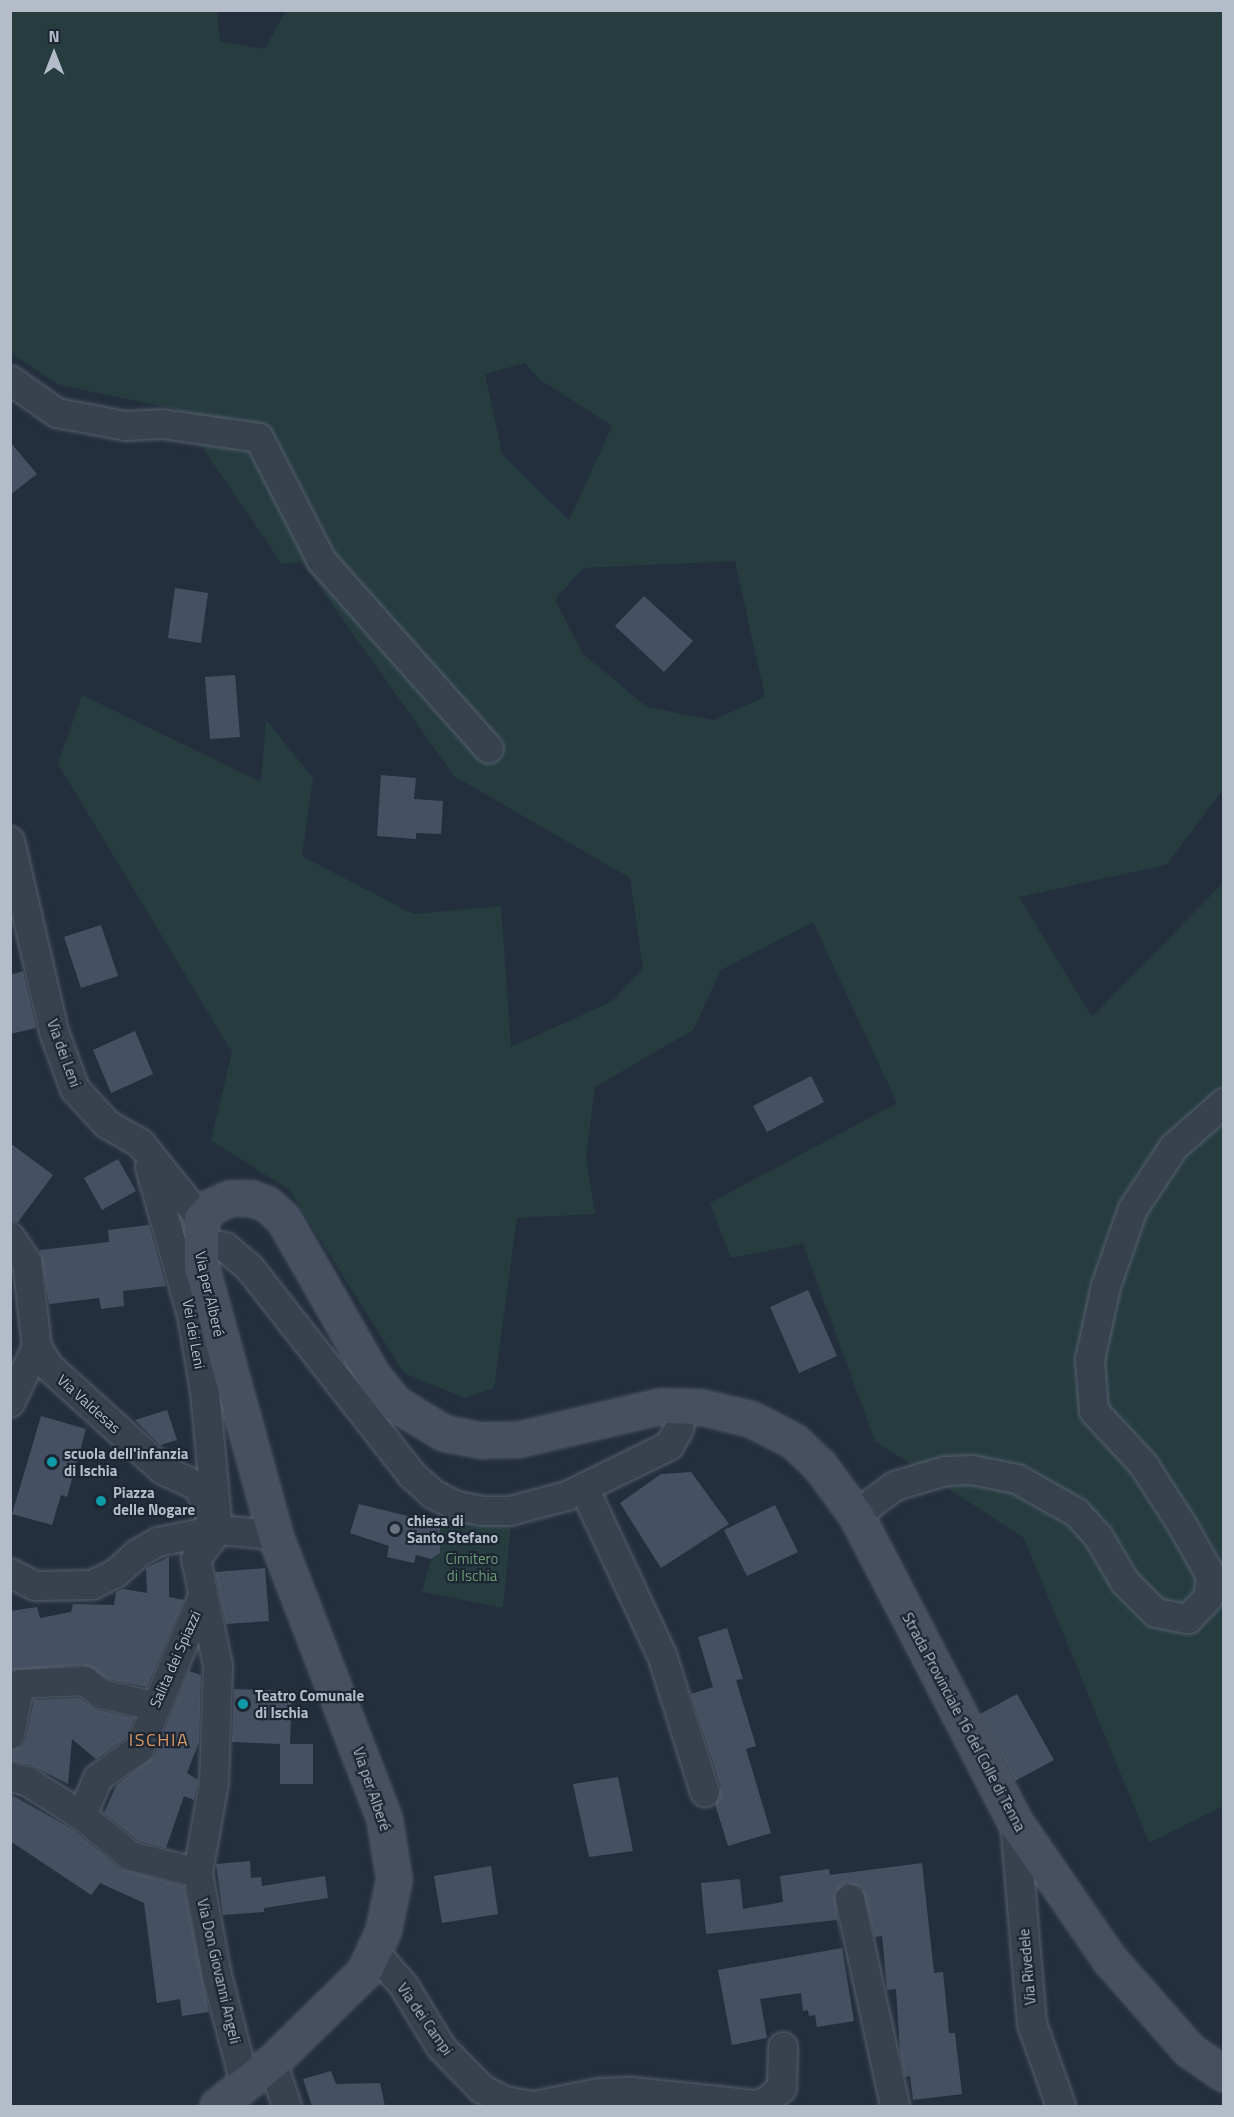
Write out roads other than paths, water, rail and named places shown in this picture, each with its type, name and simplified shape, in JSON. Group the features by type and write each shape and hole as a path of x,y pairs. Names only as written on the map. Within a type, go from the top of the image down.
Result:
{"street":[{"path":"10,380 57,413 126,426 162,424 259,438 322,561 489,749"},
{"name":"Via dei Leni","path":"10,841 54,1032 75,1089 107,1124 141,1144 199,1231"},
{"path":"683,1407 680,1429 669,1446 584,1488 510,1511 482,1511 433,1494 412,1475 249,1267 225,1247 199,1231 212,1206 230,1198 251,1198 267,1204 284,1220 373,1377 396,1404 444,1433 481,1440 520,1438 661,1406 683,1407 729,1412 772,1428 794,1442 848,1503 946,1471 972,1470 1017,1479 1077,1513 1098,1536 1125,1582 1156,1613 1188,1619 1208,1598 1211,1576 1181,1523 1143,1464 1094,1411 1090,1360 1106,1286 1133,1209 1174,1147 1224,1103"},
{"name":"Vei dei Leni","path":"141,1144 162,1199 192,1315 205,1391 218,1530"},
{"name":"Via per Alberé","path":"199,1231 201,1267 275,1535 384,1818 394,1879 376,1954 355,1982 264,2083 217,2106"},
{"name":"Via Valdesas","path":"10,1237 27,1262 37,1347 49,1367 163,1470 198,1486 218,1530"},
{"path":"10,1404 37,1347"},
{"path":"584,1488 662,1654 705,1792"},
{"name":"Strada Provinciale 16 del Colle di Tenna","path":"848,1503 1015,1822 1110,1960 1189,2050 1224,2074"},
{"path":"10,1573 35,1586 92,1585 115,1574 137,1554 158,1542 218,1530 275,1535"},
{"name":"Via Don Giovanni Angeli","path":"218,1530 196,1559 218,1666 214,1782 198,1873 217,1976 264,2083 287,2106"},
{"name":"Salita dei Spiazzi","path":"82,1816 98,1778 139,1749 154,1706 202,1596"},
{"path":"10,1735 20,1684 85,1681 102,1694 154,1706"},
{"path":"10,1777 27,1781 82,1816 130,1856 198,1873"},
{"name":"Via Rivedele","path":"1015,1822 1032,2024 1061,2106"},
{"path":"850,1899 895,2106"},
{"name":"Via dei Campi","path":"376,1954 404,1986 441,2047 482,2089 505,2101 534,2106 600,2093 633,2092 756,2105 766,2102 782,2088 783,2047"}],"place":[{"name":"scuola dell'infanzia di Ischia","path":"52,1462"},
{"name":"Piazza delle Nogare","path":"101,1501"},
{"name":"chiesa di Santo Stefano","path":"395,1529"},
{"name":"Teatro Comunale di Ischia","path":"243,1704"}],"district":[{"name":"ISCHIA","path":"159,1740"}],"park label":[{"name":"Cimitero di Ischia","path":"472,1566"}]}
